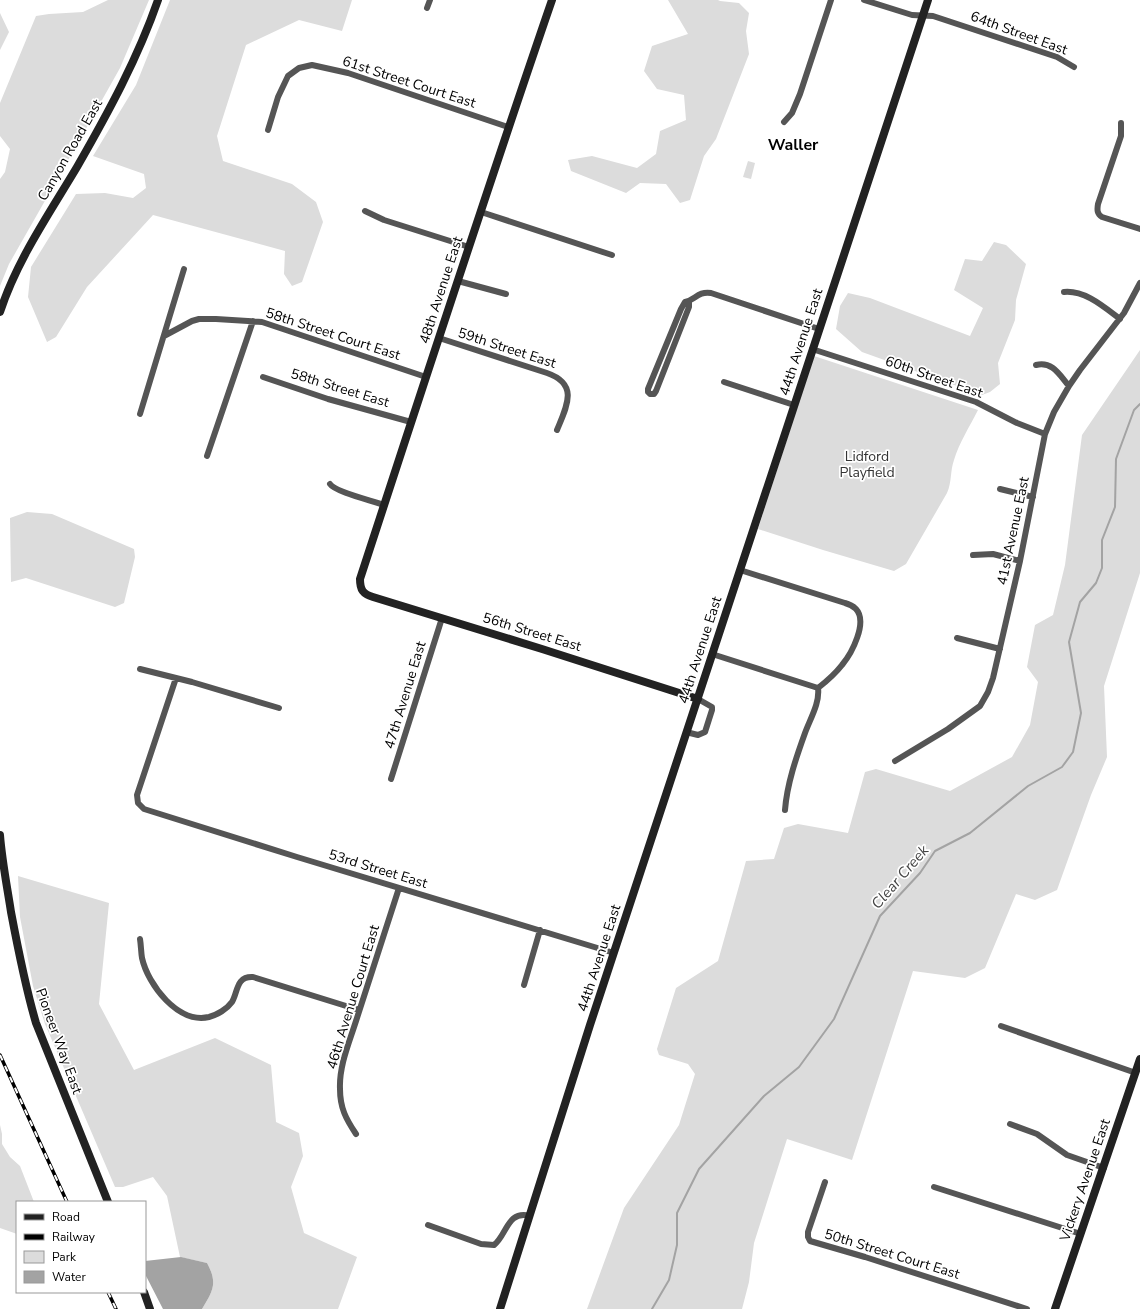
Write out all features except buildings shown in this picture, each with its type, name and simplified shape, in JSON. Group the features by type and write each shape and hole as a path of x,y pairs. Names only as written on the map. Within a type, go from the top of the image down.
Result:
{"street":[{"name":"Canyon Road East","path":"0,312 6,294 31,244 77,166 121,86 140,48 158,0"},
{"path":"427,8 430,0"},
{"name":"48th Avenue East","path":"361,589 360,579 508,127 552,0"},
{"path":"784,122 792,113 800,94 831,0"},
{"name":"64th Street East","path":"864,0 912,15 924,14 933,16 1058,57 1074,67"},
{"name":"44th Avenue East","path":"500,1309 686,732 928,0"},
{"name":"61st Street Court East","path":"268,130 284,83 292,72 301,66 312,65 348,73 508,127"},
{"path":"1122,123 1121,136 1098,204 1098,213 1102,217 1140,229"},
{"path":"365,211 384,220 469,247"},
{"path":"480,212 612,255"},
{"path":"140,414 184,269"},
{"path":"458,281 506,294"},
{"name":"41st Avenue East","path":"895,762 948,729 980,706 988,692 1000,649 1020,561 1034,497 1045,434 1054,412 1069,386 1120,319 1140,283"},
{"path":"1064,292 1071,292 1088,297 1120,319"},
{"path":"689,302 689,307 656,391 654,394 650,394 648,389 678,316 685,302 689,302 700,294 711,293 819,329"},
{"name":"58th Street Court East","path":"164,336 192,321 199,319 253,321 274,325 426,377"},
{"path":"207,456 253,321"},
{"name":"59th Street East","path":"439,338 547,373 560,379 565,385 568,399 557,430"},
{"name":"60th Street East","path":"812,349 976,402 1016,423 1045,434"},
{"path":"1036,365 1040,364 1054,368 1069,386"},
{"name":"58th Street East","path":"263,377 328,399 411,422"},
{"path":"724,382 794,406"},
{"path":"330,484 333,488 340,491 384,505"},
{"path":"1000,489 1034,497"},
{"path":"973,555 993,554 1020,561"},
{"path":"740,570 845,603 854,607 859,613 860,625 858,636 851,652 834,675 818,688 815,706 794,764 784,810"},
{"name":"56th Street East","path":"361,589 366,595 698,698"},
{"name":"47th Avenue East","path":"391,779 442,618"},
{"path":"957,638 1000,649"},
{"path":"712,654 818,688"},
{"path":"140,669 279,708"},
{"name":"53rd Street East","path":"176,678 137,795 138,803 144,809 614,953"},
{"path":"686,732 698,735 705,732 712,707 698,698"},
{"name":"Pioneer Way East","path":"0,836 2,870 29,1001 36,1023 108,1201"},
{"name":"46th Avenue Court East","path":"356,1134 344,1115 340,1098 342,1065 400,888"},
{"path":"524,985 540,930"},
{"path":"140,940 142,958 154,985 172,1006 186,1015 207,1018 221,1012 232,1002 240,982 248,976 359,1010"},
{"path":"1001,1026 1136,1072"},
{"name":"Vickery Avenue East","path":"1055,1309 1140,1059"},
{"path":"1010,1124 1037,1134 1067,1155 1104,1168"},
{"name":"50th Street Court East","path":"825,1182 808,1232 810,1241 866,1257 1027,1309"},
{"path":"934,1187 1081,1234"},
{"path":"428,1225 481,1244 494,1245 515,1217 524,1215 530,1216"},
{"path":"144,1293 150,1309"}],"green space":[{"path":"108,0 149,0 120,68 9,264 0,286 0,179 5,172 10,149 0,136 0,103 36,16 83,12"},
{"path":"170,0 352,0 342,31 299,20 246,45 217,136 223,161 292,184 316,202 323,222 302,282 292,286 284,274 285,251 153,215 87,287 56,337 47,342 28,297 31,267 76,194 105,193 133,198 146,188 144,174 93,156 136,85"},
{"path":"668,0 718,0 739,3 749,13 746,31 749,54 716,139 704,156 690,200 680,203 666,184 640,183 626,193 571,171 568,160 592,156 637,168 656,154 660,131 686,120 684,95 657,89 644,71 652,46 688,34"},
{"path":"0,13 9,32 0,50"},
{"path":"748,161 755,163 751,179 743,177"},
{"path":"994,242 1006,245 1026,264 1016,300 1015,320 998,363 1000,384 990,392 982,395 862,352 836,329 840,306 848,293 870,298 970,336 983,308 954,290 965,259 982,261"},
{"path":"1140,350 1140,573 1104,686 1107,757 1091,795 1057,890 1035,900 1016,894 985,968 965,978 913,971 852,1160 787,1139 754,1243 749,1282 742,1309 587,1309 624,1208 679,1125 695,1074 688,1064 659,1055 657,1049 676,988 718,961 746,861 774,859 784,828 798,824 848,833 865,772 876,769 950,791 1012,757 1030,725 1038,682 1027,667 1035,625 1053,615 1065,565 1082,435"},
{"name":"Lidford Playfield","path":"814,356 978,410 956,454 947,493 906,564 894,571 758,529"},
{"path":"27,512 52,514 134,549 135,557 124,603 115,607 26,578 11,582 10,518"},
{"path":"18,876 109,903 99,1004 134,1070 215,1038 271,1065 276,1122 299,1133 303,1156 291,1187 304,1233 357,1257 338,1309 202,1309 213,1287 212,1276 207,1263 180,1257 167,1196 153,1177 123,1187 115,1187 45,1024 33,986 20,917"},
{"path":"0,1125 2,1144 10,1157 20,1166 34,1201 16,1201 16,1234 0,1228"}],"water":[{"path":"181,1257 207,1263 212,1276 213,1287 202,1309 163,1309 146,1276 146,1261"}],"waterway":[{"name":"Clear Creek","path":"652,1309 669,1280 677,1245 677,1213 699,1169 764,1096 799,1067 834,1019 880,916 920,873 935,851 970,833 1028,786 1062,767 1073,752 1081,713 1069,642 1080,602 1096,583 1102,568 1102,540 1115,507 1116,459 1134,410 1140,404"}],"railway":[{"path":"0,1055 67,1201"},
{"path":"108,1293 116,1309"}],"district":[{"name":"Waller","path":"793,145"}]}
